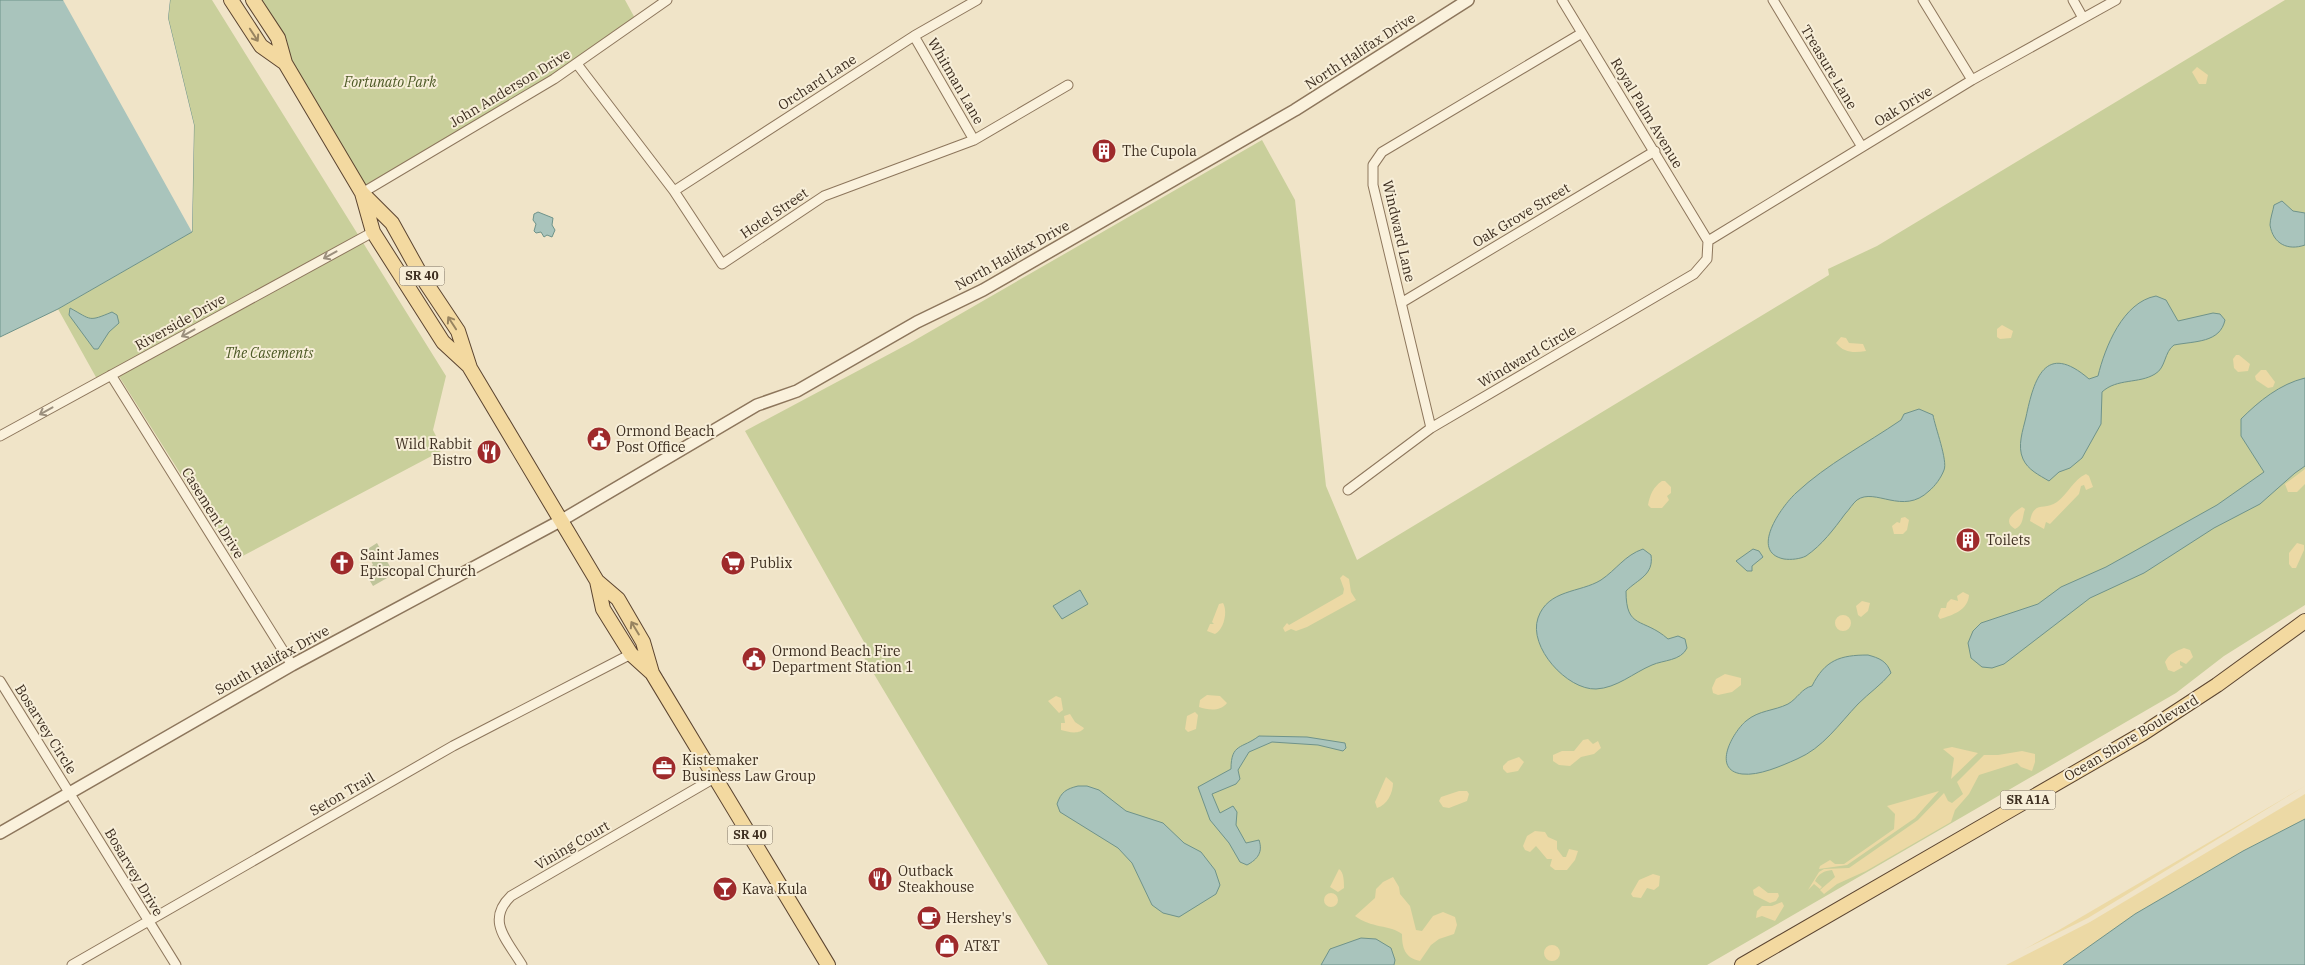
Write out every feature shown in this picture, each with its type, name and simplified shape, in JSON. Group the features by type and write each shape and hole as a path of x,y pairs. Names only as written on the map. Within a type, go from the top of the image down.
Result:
{"main road":[{"name":"SR 40","path":"231,0 262,46 285,64"},
{"name":"SR 40","path":"253,0 278,38 285,64 362,192 392,223 422,277 458,331 470,368 597,581 603,609 631,654 652,673"},
{"name":"SR 40","path":"362,192 373,232 443,342 470,368"},
{"path":"373,232 395,241 422,277"},
{"name":"SR 40","path":"597,581 618,599 643,642 652,673 829,964"},
{"name":"Ocean Shore Boulevard","path":"1742,965 2142,734 2218,685 2305,621"}],"street":[{"name":"John Anderson Drive","path":"362,192 530,95 667,0"},
{"name":"Orchard Lane","path":"674,191 914,36 977,0"},
{"name":"North Halifax Drive","path":"562,520 757,405 797,391 917,322 983,290 1156,191 1295,110 1468,0"},
{"name":"Royal Palm Avenue","path":"1562,0 1708,241"},
{"name":"Treasure Lane","path":"1772,0 1862,147"},
{"path":"1923,0 1972,80"},
{"path":"2073,0 2083,18"},
{"name":"Oak Drive","path":"1708,241 1972,80 2116,0"},
{"name":"Windward Lane","path":"1431,428 1373,185 1373,165 1382,152 1582,33"},
{"name":"Whitman Lane","path":"914,36 974,140"},
{"name":"Hotel Street","path":"577,64 674,191 722,264 824,196 974,140 1068,86"},
{"name":"Oak Grove Street","path":"1401,303 1655,152"},
{"name":"Riverside Drive","path":"0,436 373,232"},
{"name":"Windward Circle","path":"1348,490 1431,428 1694,274 1706,259 1708,241"},
{"name":"Casement Drive","path":"110,375 292,665"},
{"name":"South Halifax Drive","path":"0,833 292,665 562,520"},
{"name":"Seton Trail","path":"72,965 452,746 631,654"},
{"name":"Bosarvey Circle","path":"0,681 70,792"},
{"name":"Vining Court","path":"522,965 502,932 498,920 501,906 512,896 716,777"},
{"name":"Bosarvey Drive","path":"70,792 176,965"}],"green space":[{"name":"The Casements","path":"170,0 212,0 446,376 433,430 443,450 235,560 115,370 97,379 58,309 192,232 194,125 168,18"},
{"name":"Fortunato Park","path":"251,0 625,0 637,22 577,64 362,193"},
{"path":"2285,0 2305,0 2305,605 2224,656 2176,693 1707,965 1048,965 862,654 868,649 745,431 910,343 1262,140 1295,200 1326,486 1357,560 1829,275 1828,269 1877,246"},
{"path":"377,543 394,574 373,586 364,571 373,565 366,550"}],"sand":[{"path":"2197,67 2208,75 2206,84 2199,84 2192,72"},
{"path":"2002,325 2013,331 2011,338 2000,339 1997,337 1997,329"},
{"path":"1841,337 1846,338 1849,343 1863,344 1866,351 1853,352 1842,349 1836,343"},
{"path":"2236,355 2239,355 2250,364 2248,371 2238,372 2234,368 2233,359"},
{"path":"2261,370 2266,370 2275,382 2273,387 2268,388 2256,380 2255,376"},
{"path":"2305,469 2305,484 2297,492 2288,492 2285,484"},
{"path":"2086,474 2089,476 2093,487 2086,490 2084,485 2081,486 2079,494 2050,524 2046,522 2044,529 2030,521 2034,510 2057,502"},
{"path":"1665,481 1671,487 1671,493 1667,496 1669,500 1662,508 1651,508 1648,505 1651,495 1656,486"},
{"path":"2022,507 2025,509 2022,520 2015,529 2009,523 2009,520 2012,514"},
{"path":"1905,517 1909,520 1907,530 1903,534 1894,534 1892,526 1897,522 1900,523 1901,518"},
{"path":"2297,543 2304,545 2304,550 2296,568 2292,568 2289,564 2289,553"},
{"path":"1343,575 1349,579 1351,592 1356,600 1307,627 1296,631 1291,629 1285,632 1283,628 1287,623 1289,625 1343,594 1344,589 1340,578"},
{"path":"1963,592 1969,595 1966,605 1955,614 1940,619 1938,616 1941,608 1946,608 1947,603 1951,599 1958,601 1957,596"},
{"path":"1862,601 1870,603 1868,611 1861,617 1858,615 1856,606"},
{"path":"1223,603 1225,615 1221,629 1215,634 1207,631 1210,624 1214,624 1212,622 1219,604"},
{"path":"1840,615 1846,615 1851,620 1849,629 1840,631 1835,626 1835,620"},
{"path":"2184,648 2190,650 2193,657 2186,664 2180,661 2180,665 2183,667 2174,672 2168,670 2165,662 2167,659 2173,653"},
{"path":"1725,674 1741,678 1741,685 1732,692 1718,695 1713,693 1712,688 1716,679"},
{"path":"1207,695 1220,696 1227,703 1217,709 1199,707 1200,700"},
{"path":"1056,696 1061,698 1063,710 1059,713 1048,701"},
{"path":"1195,712 1198,715 1196,729 1188,732 1185,729 1187,716"},
{"path":"1070,714 1075,722 1084,728 1080,732 1061,730 1061,723 1065,723 1064,716"},
{"path":"1588,739 1593,744 1598,741 1601,748 1594,754 1581,757 1570,766 1559,765 1553,761 1553,755 1562,751 1574,751 1583,740"},
{"path":"1952,747 1978,753 1951,779 1954,758 1943,749"},
{"path":"2022,751 2035,754 2032,771 2021,767 2017,763 1979,775 1969,794 1955,810 1951,822 1866,871 1837,884 1824,894 1820,890 1835,877 1832,870 1818,876 1815,881 1822,887 1820,889 1814,884 1808,890 1819,872 1824,869 1849,868 1918,820 1944,793 1948,801 1952,803 1963,794 1957,782 1984,755"},
{"path":"1519,757 1524,762 1518,771 1507,773 1503,769 1503,766 1508,761"},
{"path":"1386,777 1393,783 1392,791 1389,798 1377,808 1375,802"},
{"path":"2305,786 2088,918 2023,950 2059,930"},
{"path":"1459,791 1467,791 1469,794 1467,801 1449,808 1443,807 1439,801 1441,797"},
{"path":"1939,791 1915,818 1847,865 1819,869 1820,866 1830,860 1835,864 1844,864 1894,829 1895,814 1887,806"},
{"path":"2305,794 2305,847 2109,965 2006,965 2090,922"},
{"path":"1535,831 1545,832 1548,837 1557,841 1557,849 1563,857 1566,857 1569,849 1578,851 1575,860 1567,870 1555,870 1550,866 1552,859 1547,859 1536,846 1530,852 1525,850 1523,846 1527,836"},
{"path":"1339,869 1343,875 1344,888 1338,892 1330,887"},
{"path":"1653,874 1660,876 1659,886 1654,890 1647,888 1641,898 1633,897 1631,894 1639,880"},
{"path":"1393,877 1399,887 1400,894 1410,906 1416,930 1422,931 1433,916 1443,912 1455,917 1457,925 1454,934 1439,939 1431,945 1420,961 1415,960 1405,952 1402,934 1392,929 1367,923 1355,916 1375,898 1376,889 1383,882"},
{"path":"1759,886 1768,893 1778,893 1779,896 1776,901 1770,903 1754,895 1753,890"},
{"path":"1328,893 1334,893 1338,900 1334,907 1328,907 1324,903 1324,897"},
{"path":"1782,902 1784,906 1775,921 1762,916 1756,918 1757,911 1762,906 1772,906"},
{"path":"1549,945 1555,945 1560,950 1558,959 1549,961 1544,956 1544,950"}],"water":[{"path":"0,0 170,0 168,18 194,125 192,232 58,309 0,337"},
{"path":"2282,201 2293,211 2305,213 2305,245 2299,247 2287,246 2274,237 2270,225 2271,218 2274,205"},
{"path":"538,212 553,218 552,225 555,230 552,237 547,235 544,237 541,232 536,233 534,231 536,224 533,220 534,214"},
{"path":"2156,296 2166,300 2178,321 2213,313 2220,314 2225,320 2222,328 2218,333 2206,340 2174,345 2168,352 2161,368 2155,374 2114,385 2102,392 2101,424 2082,458 2070,468 2059,472 2049,481 2031,469 2025,463 2021,454 2022,433 2029,403 2038,378 2044,369 2052,364 2062,364 2074,368 2089,379 2098,376 2105,352 2117,327 2134,307 2144,300"},
{"path":"70,308 90,318 112,312 117,315 119,323 109,332 98,349 94,349 69,315"},
{"path":"2305,378 2305,466 2260,504 2214,528 2144,573 2090,598 2004,664 1992,668 1982,667 1971,658 1968,643 1973,631 1981,623 2038,604 2061,587 2106,567 2217,505 2264,472 2241,436 2241,419 2270,394 2287,384"},
{"path":"1919,409 1933,415 1941,444 1945,466 1938,482 1919,498 1909,501 1872,497 1864,497 1857,500 1817,547 1806,556 1798,559 1784,559 1774,555 1769,548 1768,539 1771,529 1776,518 1796,493 1834,463 1901,420 1904,414"},
{"path":"1643,549 1651,555 1650,567 1644,576 1626,591 1629,612 1633,618 1668,639 1678,636 1685,639 1687,648 1676,658 1645,668 1611,686 1596,689 1573,682 1552,665 1544,653 1536,629 1538,618 1549,602 1565,593 1601,580 1631,555"},
{"path":"1753,549 1759,551 1763,557 1752,566 1752,571 1747,571 1736,561"},
{"path":"1080,590 1088,604 1062,619 1053,606"},
{"path":"1868,655 1882,661 1891,673 1815,749 1784,765 1756,773 1742,774 1733,771 1728,766 1726,758 1731,742 1741,726 1751,717 1791,702 1805,689 1812,686 1822,670 1834,661 1849,656"},
{"path":"1259,736 1307,737 1345,743 1346,748 1343,751 1318,745 1272,742 1249,752 1238,770 1240,779 1236,784 1212,794 1220,813 1233,806 1237,812 1236,825 1246,843 1259,840 1259,855 1247,865 1240,862 1229,843 1210,820 1198,787 1231,769 1235,751"},
{"path":"1078,786 1087,786 1099,790 1126,811 1163,823 1184,843 1201,852 1215,870 1220,885 1216,894 1179,917 1163,913 1152,905 1132,863 1118,848 1060,812 1057,804 1062,794"},
{"path":"2305,819 2305,965 2063,965 2135,914 2243,851"},
{"path":"1361,938 1376,939 1391,948 1395,960 1394,965 1321,965 1330,949"}],"pier":[{"path":"63,0 170,0 168,18 194,125 192,232"}],"place":[{"name":"The Cupola","path":"1104,151"},
{"name":"Ormond Beach Post Office","path":"599,439"},
{"name":"Wild Rabbit Bistro","path":"489,452"},
{"name":"Toilets","path":"1968,540"},
{"name":"Saint James Episcopal Church","path":"342,563"},
{"name":"Publix","path":"733,563"},
{"name":"Ormond Beach Fire Department Station 1","path":"754,659"},
{"name":"Kistemaker Business Law Group","path":"664,768"},
{"name":"Outback Steakhouse","path":"880,879"},
{"name":"Kava Kula","path":"725,889"},
{"name":"Hershey's","path":"929,918"},
{"name":"AT&T","path":"947,946"}]}
